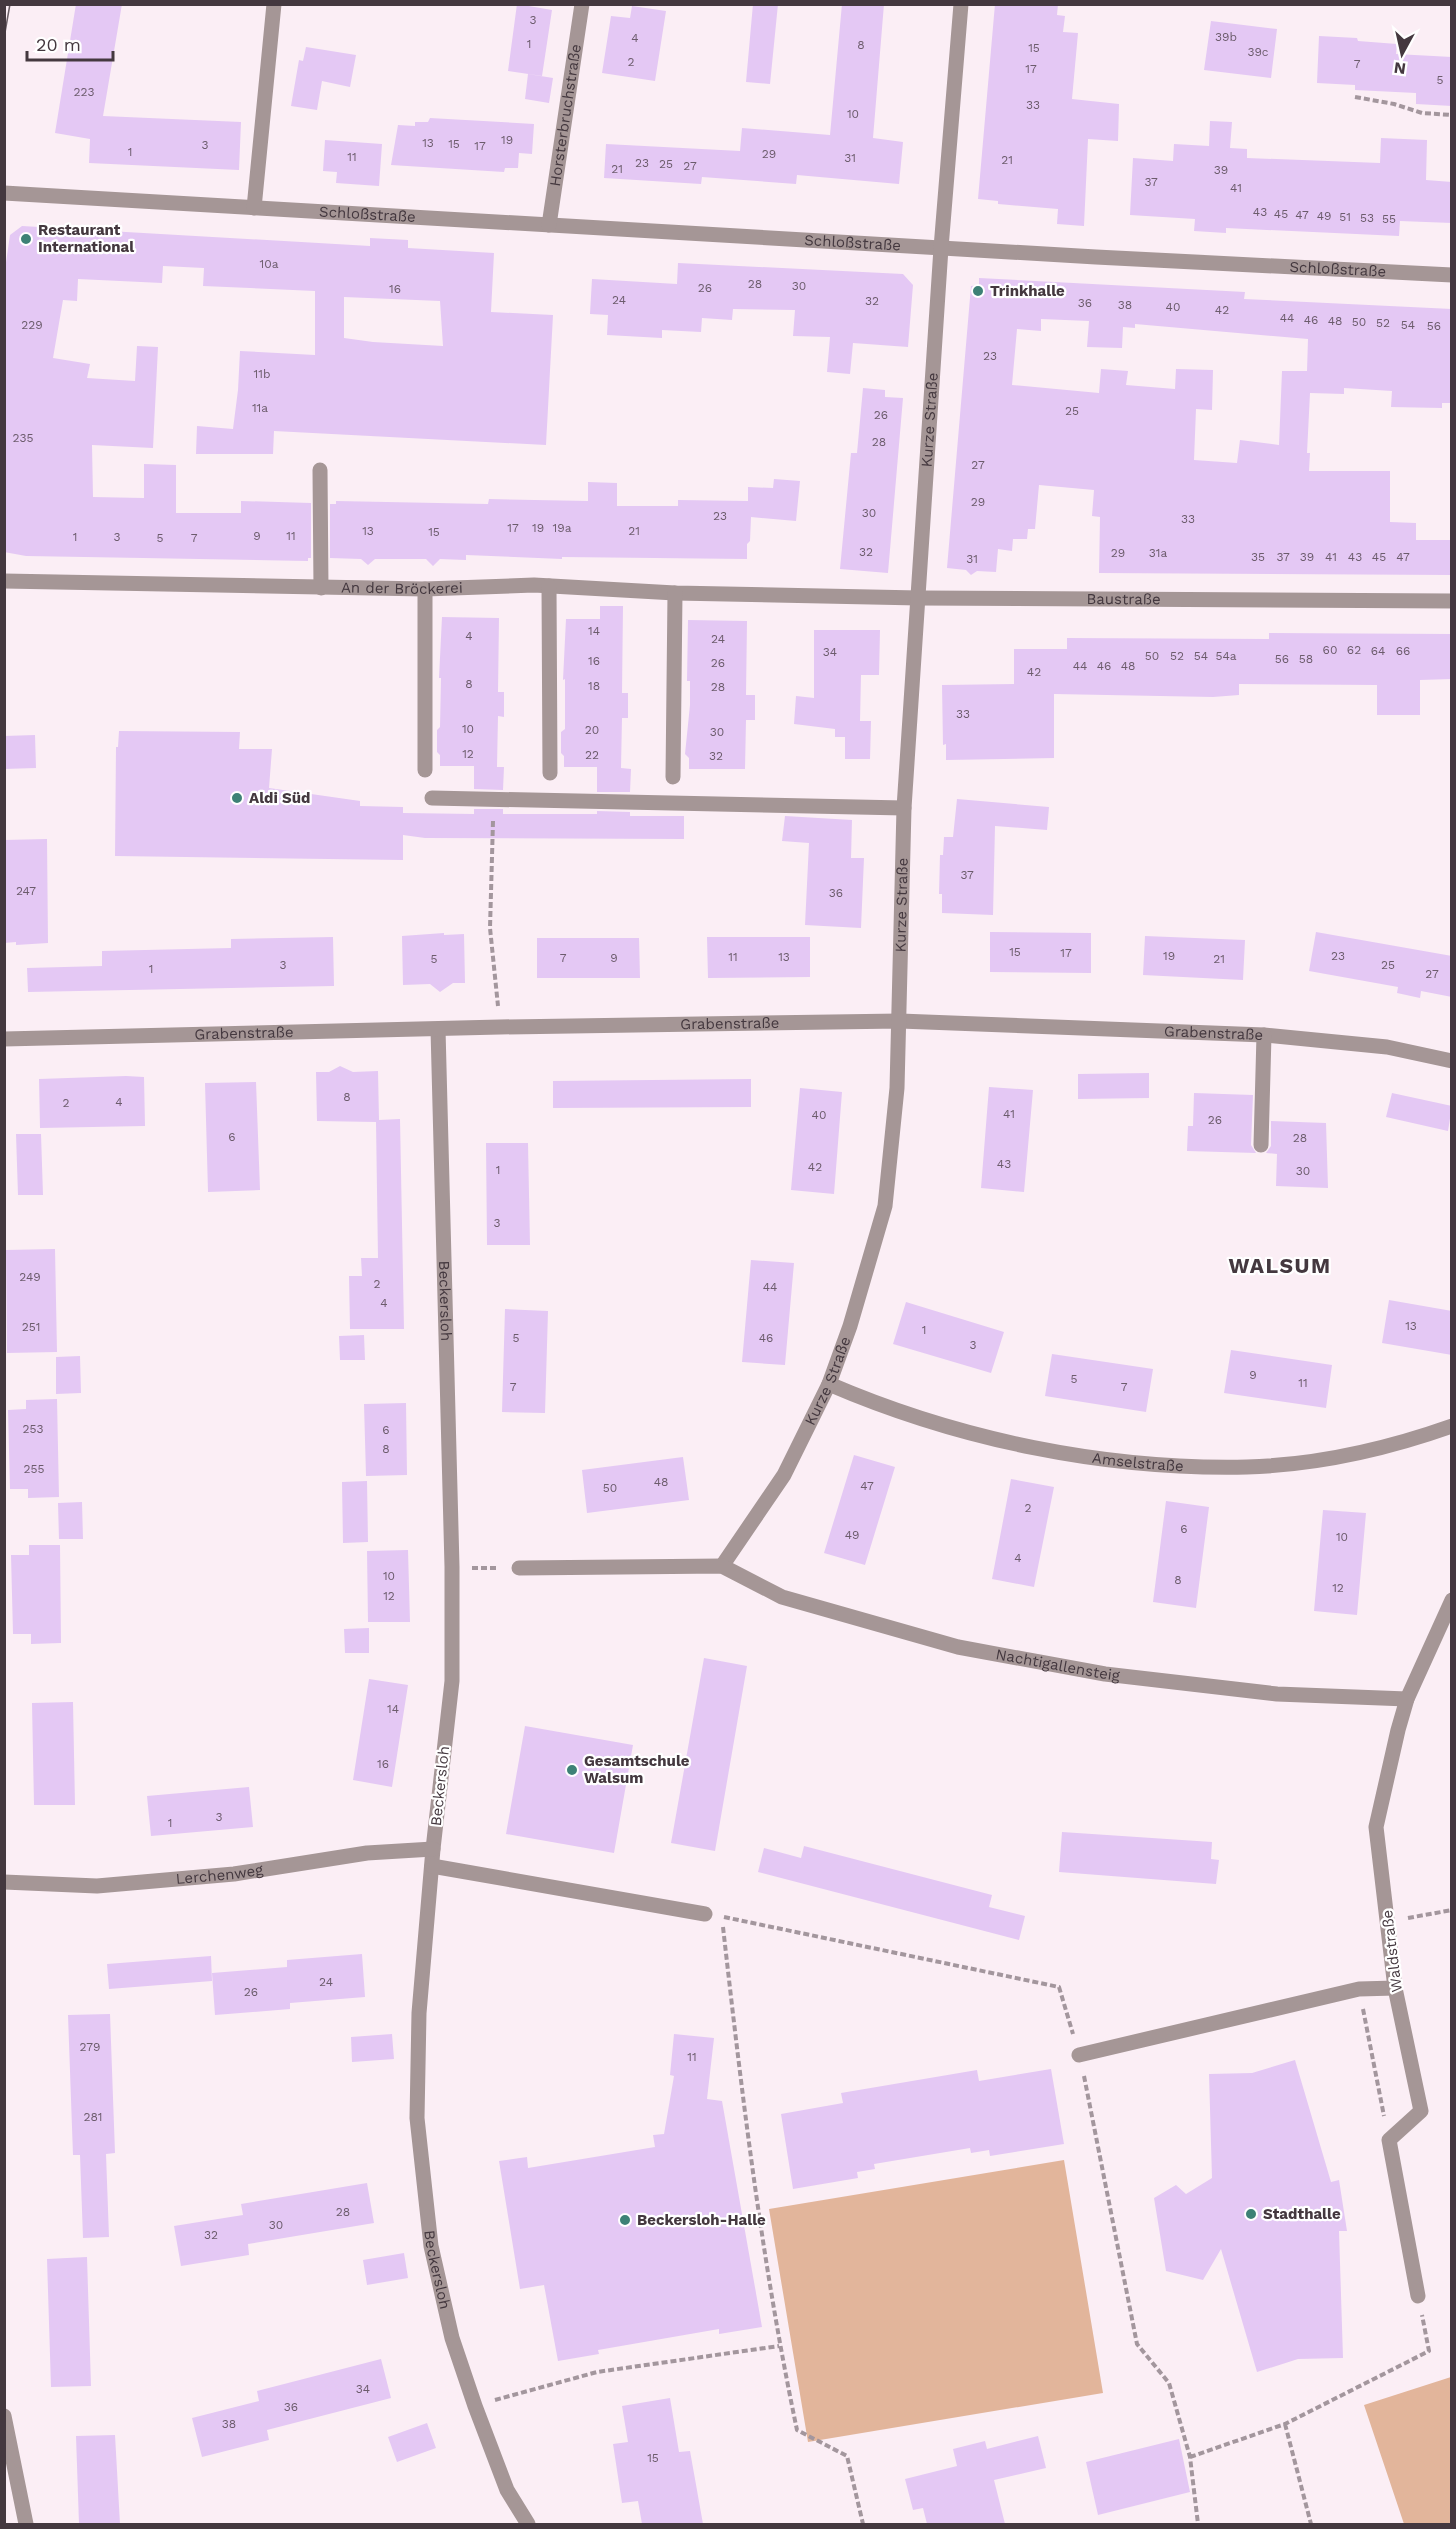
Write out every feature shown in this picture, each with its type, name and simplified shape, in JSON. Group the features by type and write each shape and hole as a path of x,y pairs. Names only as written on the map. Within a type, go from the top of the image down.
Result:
{"street":[{"path":"254,208 274,4"},
{"name":"Horsterbruchstraße","path":"549,225 582,4"},
{"name":"Kurze Straße","path":"722,1566 784,1475 829,1384 850,1326 885,1206 897,1088 904,808 941,248 961,4"},
{"name":"Schloßstraße","path":"4,193 941,248 1452,275"},
{"path":"321,470 321,588"},
{"name":"An der Bröckerei","path":"4,581 425,589 549,586 675,592 798,594"},
{"path":"549,586 550,773"},
{"path":"425,589 425,770"},
{"path":"673,777 675,592"},
{"name":"Baustraße","path":"798,594 919,598 1452,601"},
{"path":"432,798 904,808"},
{"name":"Grabenstraße","path":"4,1039 500,1027 900,1021 1264,1035 1387,1047 1452,1061"},
{"name":"Beckersloh","path":"438,1029 452,1567 452,1681 433,1849 419,2013 417,2118 431,2246 452,2338 507,2490 528,2524"},
{"path":"1261,1145 1264,1035"},
{"name":"Amselstraße","path":"829,1384 880,1406 943,1426 1048,1450 1151,1464 1248,1467 1332,1458 1414,1439 1452,1426"},
{"path":"519,1568 722,1566"},
{"name":"Nachtigallensteig","path":"722,1566 782,1597 958,1647 1105,1674 1277,1694 1407,1700"},
{"name":"Waldstraße","path":"1389,2140 1420,2111 1395,1988 1376,1827 1407,1700 1452,1600"},
{"name":"Lerchenweg","path":"4,1882 97,1886 234,1874 367,1853 433,1849"},
{"path":"432,1866 705,1914"},
{"path":"1079,2055 1359,1989 1395,1988"},
{"path":"1389,2140 1418,2296"},
{"path":"4,2416 26,2524"}],"path":[{"path":"1355,98 1394,104 1422,113 1452,115"},
{"path":"493,799 490,928 500,1027"},
{"path":"452,1567 519,1568"},
{"path":"1389,1922 1452,1910"},
{"path":"863,2524 847,2456 797,2430 779,2346 743,2103 721,1917 1059,1987 1079,2055 1137,2344 1169,2383 1190,2457 1198,2524"},
{"path":"1359,1989 1389,2140"},
{"path":"1190,2457 1285,2424 1429,2351 1418,2296"},
{"path":"475,2406 597,2372 779,2346"},
{"path":"1285,2424 1311,2524"}],"shaded area":[{"path":"1064,2160 1103,2393 808,2442 769,2209"},
{"path":"1451,2377 1451,2524 1404,2524 1364,2405"}],"building":[{"path":"76,4 122,4 103,116 241,122 239,170 89,163 90,139 55,133"},
{"path":"517,4 552,10 542,76 508,71"},
{"path":"753,4 778,4 770,84 746,82"},
{"path":"842,4 884,4 873,138 903,142 899,184 797,175 796,184 702,177 701,184 604,178 606,144 740,151 742,128 830,135"},
{"path":"995,4 1058,4 1057,15 1065,16 1063,32 1078,33 1072,99 1119,104 1118,141 1088,139 1084,226 1057,224 1058,209 998,204 998,201 978,199"},
{"path":"632,6 666,11 655,81 602,73 611,16 630,18"},
{"path":"1211,21 1277,29 1271,78 1204,70"},
{"path":"1319,36 1357,38 1358,41 1397,44 1396,54 1452,57 1452,106 1416,104 1416,93 1355,90 1355,85 1317,83"},
{"path":"306,47 356,55 350,87 322,81 317,110 291,106 299,60 303,61"},
{"path":"528,74 553,78 549,103 525,99"},
{"path":"430,118 534,124 532,154 519,153 518,168 505,168 504,172 391,165 398,125 415,126 415,122 428,122"},
{"path":"1210,121 1232,122 1230,148 1247,149 1247,158 1380,163 1381,138 1427,140 1426,180 1452,182 1452,223 1400,221 1399,236 1226,228 1226,233 1194,231 1195,219 1130,215 1133,158 1173,161 1174,144 1209,146"},
{"path":"325,140 382,144 379,186 336,183 337,172 323,171"},
{"path":"22,226 370,246 370,238 408,240 408,248 494,253 491,312 553,315 546,445 274,431 273,454 196,454 197,426 233,429 240,351 315,355 315,291 203,286 204,268 163,266 162,283 78,279 77,301 63,300 53,358 90,364 87,378 135,381 137,346 158,347 153,448 92,445 93,497 144,498 144,464 176,465 176,513 241,513 241,501 311,503 311,558 308,558 308,561 26,556 4,552 4,276 10,235","holes":["344,297 440,301 443,346 344,338"]},
{"path":"678,263 903,274 913,285 908,347 853,343 850,374 827,372 830,337 793,336 795,310 733,309 732,320 702,318 701,332 662,330 662,338 607,335 608,315 590,314 592,279 677,284"},
{"path":"979,278 1245,292 1244,299 1452,309 1452,403 1442,403 1442,408 1391,407 1392,391 1344,388 1344,394 1310,393 1307,453 1310,453 1309,471 1390,471 1390,522 1416,523 1416,540 1452,540 1452,575 1099,573 1100,517 1092,516 1094,490 1039,485 1035,529 1028,529 1027,539 1013,539 1012,551 998,549 996,572 977,571 971,575 966,570 947,568 971,286 979,285","holes":["1041,319 1089,321 1087,347 1122,348 1123,327 1135,328 1135,324 1308,339 1307,371 1282,371 1279,445 1240,440 1237,463 1194,460 1196,409 1212,410 1213,370 1176,369 1175,389 1126,385 1128,371 1101,369 1099,393 1012,385 1017,329 1041,331"]},
{"path":"863,388 885,390 885,397 903,398 888,573 840,569 851,453 857,453"},
{"path":"774,479 800,481 796,521 751,517 747,559 562,557 562,559 466,555 466,560 440,559 433,566 426,559 375,559 368,565 361,559 330,558 330,504 336,504 336,501 488,504 489,499 588,501 588,482 617,483 617,506 678,506 678,500 748,501 748,487 773,488"},
{"path":"600,606 623,606 622,693 628,693 628,718 622,718 621,768 631,769 630,792 597,792 597,767 564,767 564,756 561,753 561,732 565,729 565,679 563,680 566,619 600,619"},
{"path":"442,617 499,618 498,692 504,692 504,717 498,716 497,767 504,767 503,790 474,789 474,766 440,766 440,755 437,752 437,730 440,727 441,678 439,678"},
{"path":"688,620 747,621 746,695 755,695 755,720 746,720 745,769 689,769 689,758 685,754 690,705 690,681 687,681"},
{"path":"814,630 880,630 879,675 861,675 860,721 871,721 870,759 845,759 845,737 835,737 835,729 794,724 796,696 814,698"},
{"path":"1269,633 1452,634 1452,679 1420,680 1420,715 1377,715 1377,685 1239,684 1239,695 1213,697 1054,694 1054,758 946,760 946,744 943,745 942,685 1014,684 1014,649 1067,649 1067,638 1269,639"},
{"name":"Aldi Süd","path":"119,731 240,732 239,749 272,749 269,788 360,801 360,806 403,807 403,813 474,814 474,809 503,809 503,814 597,814 597,811 630,812 630,816 684,816 684,839 425,838 403,835 403,860 115,856 116,747 118,747"},
{"path":"35,735 36,768 4,769 4,736"},
{"path":"957,799 1049,807 1047,830 995,826 993,915 942,913 942,894 939,894 940,855 943,855 944,837 953,837"},
{"path":"785,816 852,820 851,858 864,858 861,928 805,925 809,843 782,841"},
{"path":"47,839 48,943 16,945 16,942 4,943 4,840"},
{"path":"990,932 1091,933 1091,973 990,972"},
{"path":"1316,932 1452,956 1452,997 1421,991 1420,998 1397,993 1398,987 1309,971"},
{"path":"444,933 444,935 464,934 465,983 453,983 440,992 430,984 403,985 402,936"},
{"path":"1145,936 1245,940 1243,980 1143,975"},
{"path":"333,937 334,986 28,992 27,968 102,966 102,951 231,948 231,939"},
{"path":"707,937 810,937 810,977 708,978"},
{"path":"537,938 639,938 640,978 537,978"},
{"path":"340,1066 353,1072 378,1071 379,1120 400,1119 404,1329 350,1329 349,1276 362,1276 361,1258 378,1258 376,1122 317,1121 316,1072 329,1072"},
{"path":"1149,1073 1149,1098 1078,1099 1078,1074"},
{"path":"144,1077 145,1126 40,1128 39,1079"},
{"path":"751,1079 751,1107 553,1108 553,1081"},
{"path":"256,1082 260,1190 208,1192 205,1083"},
{"path":"989,1087 1033,1090 1024,1192 981,1188"},
{"path":"800,1088 842,1092 834,1194 791,1190"},
{"path":"1194,1093 1253,1095 1251,1145 1256,1153 1187,1151 1188,1126 1193,1126"},
{"path":"1392,1093 1452,1106 1448,1131 1386,1117"},
{"path":"1271,1121 1326,1123 1328,1188 1276,1186 1277,1154 1266,1153 1271,1146"},
{"path":"16,1134 41,1134 43,1195 18,1195"},
{"path":"486,1143 528,1143 530,1245 487,1245"},
{"path":"55,1249 57,1352 7,1353 6,1250"},
{"path":"751,1260 794,1263 785,1365 742,1362"},
{"path":"1389,1300 1452,1311 1452,1355 1382,1343"},
{"path":"906,1302 1004,1332 991,1373 893,1344"},
{"path":"505,1309 548,1311 545,1413 502,1412"},
{"path":"364,1335 365,1360 340,1360 339,1336"},
{"path":"1231,1350 1332,1365 1326,1408 1224,1393"},
{"path":"1052,1354 1153,1369 1146,1412 1045,1396"},
{"path":"80,1356 81,1393 56,1394 56,1357"},
{"path":"57,1399 59,1497 28,1498 28,1489 10,1489 8,1410 26,1409 26,1400"},
{"path":"406,1403 407,1475 366,1476 364,1404"},
{"path":"854,1455 895,1467 865,1565 824,1553"},
{"path":"683,1457 689,1500 587,1513 582,1470"},
{"path":"1011,1479 1054,1487 1034,1587 992,1579"},
{"path":"367,1481 368,1542 343,1543 342,1482"},
{"path":"1166,1501 1209,1507 1196,1608 1153,1602"},
{"path":"82,1502 83,1539 59,1539 58,1503"},
{"path":"1323,1510 1366,1513 1357,1615 1314,1611"},
{"path":"29,1545 60,1545 61,1643 31,1644 31,1634 13,1634 11,1555 29,1555"},
{"path":"408,1550 410,1622 368,1622 367,1551"},
{"path":"369,1628 369,1653 345,1653 344,1629"},
{"path":"704,1658 747,1666 715,1851 671,1843"},
{"path":"369,1679 408,1685 392,1787 353,1780"},
{"path":"73,1702 75,1805 34,1805 32,1703"},
{"path":"525,1726 633,1745 614,1853 506,1834"},
{"path":"249,1787 253,1827 151,1836 147,1796"},
{"path":"1062,1832 1212,1842 1211,1859 1219,1860 1216,1884 1059,1872"},
{"path":"804,1846 992,1895 989,1907 1025,1916 1019,1940 758,1872 764,1848 801,1858"},
{"path":"362,1954 365,1997 290,2003 290,2009 215,2015 212,1973 287,1967 287,1960"},
{"path":"211,1956 212,1981 109,1989 107,1964"},
{"path":"110,2014 115,2153 106,2154 109,2237 83,2238 80,2155 73,2155 68,2015"},
{"path":"392,2034 394,2059 352,2062 351,2037"},
{"name":"Beckersloh-Halle","path":"674,2034 714,2038 707,2099 722,2101 762,2327 719,2334 719,2329 598,2350 599,2354 558,2361 544,2285 520,2289 499,2161 527,2157 528,2168 655,2147 653,2135 664,2134 674,2076 670,2075"},
{"name":"Stadthalle","path":"1295,2060 1331,2182 1339,2180 1347,2231 1339,2231 1343,2358 1298,2359 1257,2372 1221,2249 1203,2280 1166,2271 1154,2198 1176,2185 1186,2194 1212,2178 1209,2074 1252,2073"},
{"path":"1051,2069 1064,2144 990,2156 989,2150 971,2153 970,2148 874,2164 875,2169 857,2172 858,2178 793,2189 781,2114 843,2103 841,2093 977,2070 979,2081"},
{"path":"367,2183 374,2223 248,2244 249,2255 181,2266 174,2226 243,2215 241,2204"},
{"path":"404,2253 408,2278 367,2285 363,2260"},
{"path":"87,2257 91,2386 51,2387 47,2259"},
{"path":"381,2359 391,2398 267,2430 269,2440 202,2457 192,2418 259,2401 257,2391"},
{"path":"670,2398 679,2452 690,2451 703,2524 642,2524 638,2501 622,2503 613,2444 628,2442 622,2406"},
{"path":"427,2423 436,2448 397,2462 388,2437"},
{"path":"115,2435 120,2524 79,2524 76,2436"},
{"path":"1038,2436 1046,2468 994,2480 1005,2524 927,2524 923,2508 913,2510 905,2479 957,2466 953,2449 985,2441 987,2449"},
{"path":"1179,2439 1190,2492 1098,2515 1086,2462"}],"tram line":[{"path":"4,38 10,4"}],"place":[{"name":"Restaurant International","path":"26,239"},
{"name":"Trinkhalle","path":"978,291"},
{"name":"Aldi Süd","path":"237,798"},
{"name":"Gesamtschule Walsum","path":"572,1770"},
{"name":"Stadthalle","path":"1251,2214"},
{"name":"Beckersloh-Halle","path":"625,2220"}],"district":[{"name":"WALSUM","path":"1280,1266"}]}
